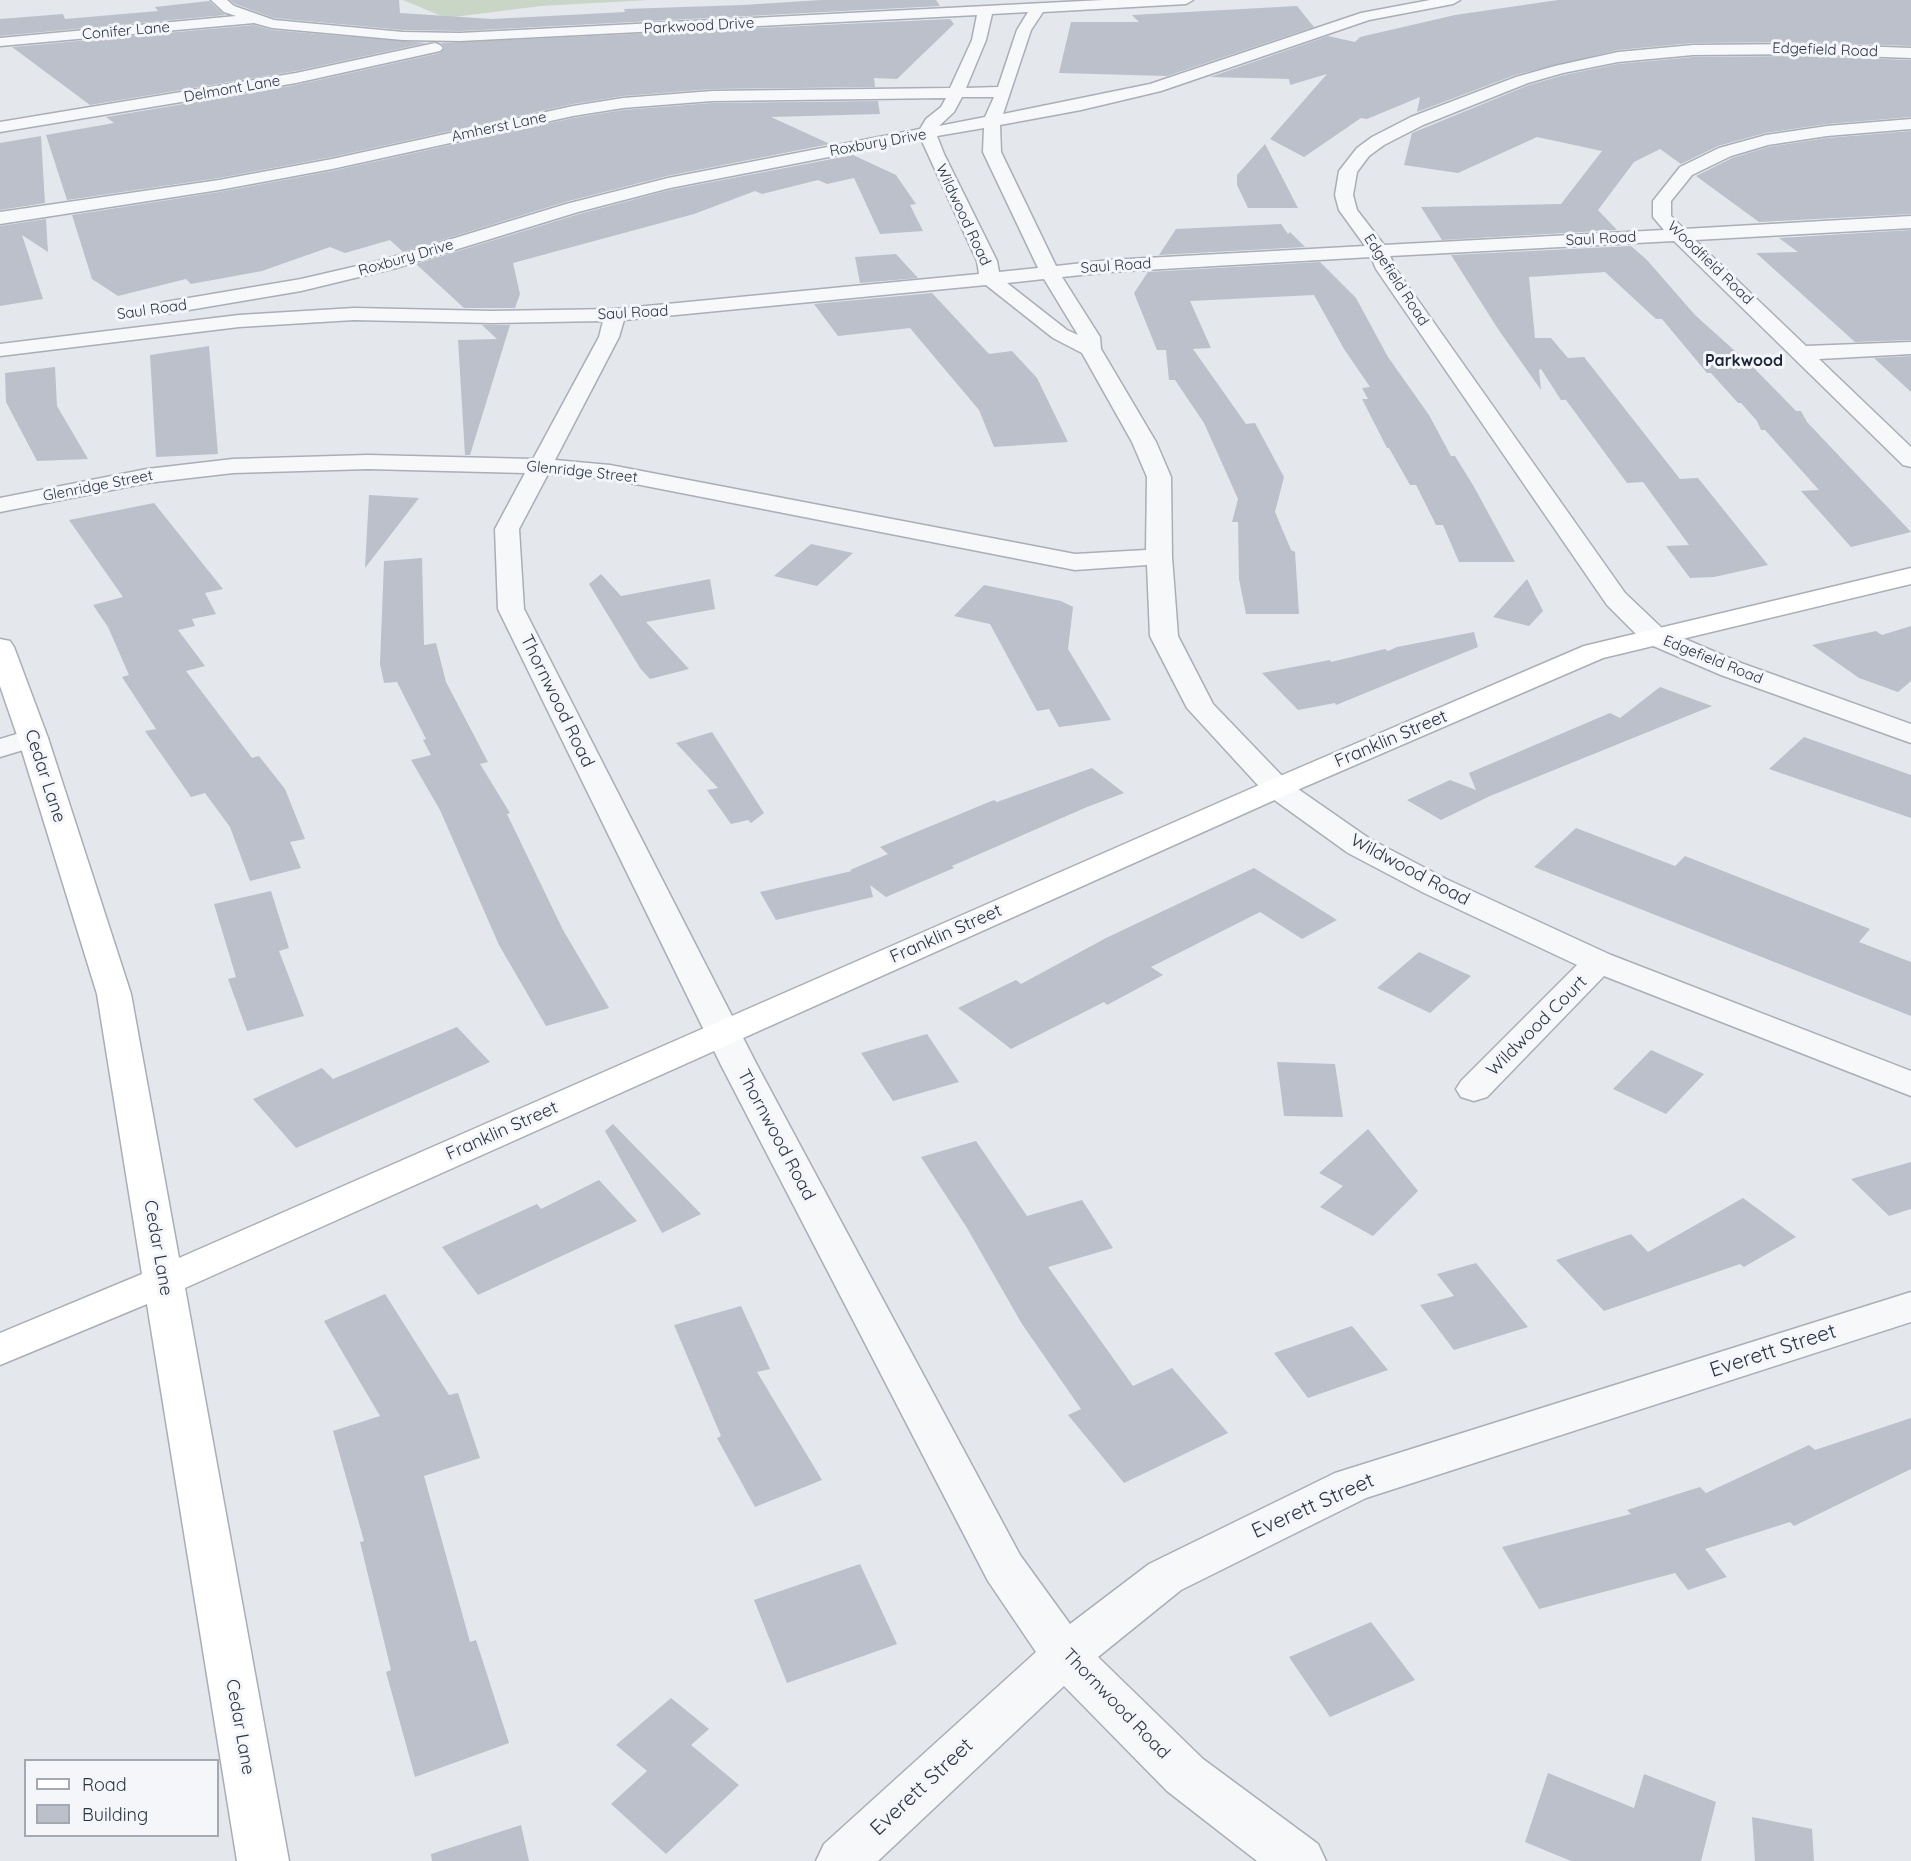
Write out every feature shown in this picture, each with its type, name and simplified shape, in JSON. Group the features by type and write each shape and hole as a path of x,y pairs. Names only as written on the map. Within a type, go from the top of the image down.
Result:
{"street":[{"name":"Parkwood Drive","path":"218,0 229,9 280,25 369,33 460,37 1186,0"},
{"name":"Roxbury Drive","path":"301,285 389,264 572,208 668,183 789,158 1082,105 1155,88 1366,16 1453,0"},
{"path":"1350,5 1358,8 1366,16"},
{"name":"Wildwood Road","path":"1037,9 1024,30 992,121 992,152 1049,271 1090,337 1090,349 1144,442 1159,477 1159,557 1164,636 1201,708 1277,788 1359,846 1435,886 1599,962 1911,1084"},
{"path":"928,134 928,128 948,109 956,92 979,40 985,11"},
{"name":"Conifer Lane","path":"0,42 252,18"},
{"name":"Delmont Lane","path":"0,127 296,78 426,51 449,44 460,37"},
{"name":"Edgefield Road","path":"1911,53 1804,49 1693,50 1618,57 1560,69 1522,80 1417,121 1378,141 1363,152 1348,171 1344,195 1348,210 1378,251 1386,269 1616,599 1654,636 1731,669 1911,734"},
{"name":"Amherst Lane","path":"0,218 219,185 332,164 573,111 623,103 711,96 1004,92"},
{"name":"Woodfield Road","path":"1911,124 1827,130 1766,140 1725,152 1686,171 1662,201 1662,217 1678,234 1911,460"},
{"name":"Wildwood Road","path":"928,134 938,161 987,261 990,278 1060,334 1090,349"},
{"name":"Saul Road","path":"0,350 239,321 354,314 492,317 615,315 715,307 1049,271 1911,222"},
{"path":"301,285 323,316"},
{"name":"Saul Road","path":"149,310 301,285"},
{"name":"Thornwood Road","path":"615,315 609,337 507,529 511,609 723,1033 1004,1568 1065,1655 1185,1775 1300,1861"},
{"path":"0,332 80,321"},
{"path":"1803,353 1911,348"},
{"name":"Glenridge Street","path":"0,505 147,476 233,466 368,462 539,466 610,472 1075,562 1159,557"},
{"name":"Franklin Street","path":"0,1350 164,1281 1277,788 1594,652 1911,576"},
{"name":"Cedar Lane","path":"0,647 17,743 114,994 263,1861"},
{"name":"Wildwood Court","path":"1474,1089 1599,962"},
{"name":"Everett Street","path":"842,1861 1065,1655 1165,1577 1351,1485 1911,1307"}],"green space":[{"path":"403,0 649,0 541,6 446,18"}],"building":[{"path":"230,0 399,0 400,13 492,19 625,12 624,9 821,0 936,0 940,6 460,31 403,30 274,18 235,4"},
{"path":"1558,0 1911,0 1911,46 1804,42 1693,43 1618,50 1515,75 1417,112 1420,97 1367,119 1361,118 1304,157 1270,139 1327,74 1290,85 1289,79 1210,77 1328,36 1355,42 1360,37 1455,15"},
{"path":"209,1 225,15 0,36 0,19 63,14 65,19 158,11 155,7"},
{"path":"1297,6 1314,27 1167,76 1059,73 1071,22 1139,22 1132,15"},
{"path":"950,19 954,24 897,79 874,78 875,87 712,89 623,96 573,104 332,157 219,178 67,200 46,135 114,123 106,117 296,85 440,53 445,48 441,43"},
{"path":"254,25 272,30 426,43 296,71 90,105 12,47"},
{"path":"1804,56 1911,60 1911,117 1827,124 1765,133 1718,146 1681,164 1660,149 1634,162 1598,210 1617,230 1442,240 1421,207 1561,204 1602,151 1537,137 1458,173 1404,165 1412,133 1529,85 1564,75 1618,64 1693,57"},
{"path":"878,101 880,114 771,117 830,144 667,176 565,202 403,252 390,240 345,253 330,247 262,271 191,284 186,279 118,296 92,279 72,215 219,192 332,171 573,118 623,110 712,103"},
{"path":"1911,131 1911,214 1759,222 1696,176 1732,158 1768,147 1827,138"},
{"path":"41,136 45,203 0,210 0,143"},
{"path":"1265,144 1298,208 1248,208 1237,185 1237,175"},
{"path":"853,155 896,175 916,204 910,205 923,231 880,234 854,178 827,184 818,180 762,194 755,191 694,214 513,263 520,294 515,308 464,308 416,264 579,214 670,190"},
{"path":"46,219 48,252 22,235 43,299 0,306 0,226"},
{"path":"1281,224 1288,234 1290,232 1305,247 1159,255 1176,229"},
{"path":"1911,230 1911,340 1855,342 1756,253 1798,252 1779,238"},
{"path":"1631,246 1647,260 1695,315 1755,369 1796,411 1801,411 1807,422 1911,532 1851,547 1801,491 1819,490 1765,430 1761,430 1757,421 1741,403 1738,403 1711,373 1707,373 1662,319 1656,319 1605,272 1529,277 1535,338 1551,338 1568,358 1584,357 1680,479 1698,478 1768,565 1714,577 1690,578 1666,546 1689,545 1643,482 1627,483 1566,400 1561,400 1541,369 1539,370 1541,390 1498,329 1451,255"},
{"path":"896,254 918,278 860,283 855,257"},
{"path":"1320,262 1356,298 1388,357 1429,415 1451,456 1455,456 1473,485 1515,562 1459,562 1443,525 1436,525 1416,485 1410,485 1387,448 1362,399 1368,399 1362,388 1370,387 1344,349 1314,295 1190,301 1211,348 1193,349 1246,424 1255,423 1284,477 1275,512 1291,550 1295,552 1299,614 1246,614 1239,579 1238,522 1232,522 1238,499 1204,423 1175,380 1169,380 1166,350 1157,350 1134,293 1148,272"},
{"path":"932,293 989,354 1012,351 1037,378 1068,442 994,447 979,410 910,328 838,336 814,304"},
{"path":"482,325 510,325 470,455 465,455 458,340 497,339"},
{"path":"209,346 218,454 156,457 150,355"},
{"path":"1911,356 1911,392 1874,358"},
{"path":"55,367 57,406 88,459 37,461 6,402 5,373"},
{"path":"369,495 419,498 365,568"},
{"path":"154,503 223,589 205,593 216,614 192,619 195,626 178,630 205,666 186,671 252,758 259,756 285,789 305,839 290,842 301,868 250,881 230,827 205,793 191,797 145,731 156,729 122,677 129,675 108,627 93,605 123,597 69,520"},
{"path":"811,544 853,553 817,586 774,576"},
{"path":"422,558 424,645 436,643 446,682 488,762 480,764 510,813 507,814 563,930 609,1008 546,1026 499,945 440,810 411,760 431,755 423,740 426,739 397,682 384,683 380,664 384,561"},
{"path":"601,574 621,596 710,579 715,609 646,622 689,669 650,679 640,668 589,584"},
{"path":"1527,579 1543,611 1529,626 1493,617"},
{"path":"984,585 1061,601 1073,607 1068,649 1111,720 1059,727 1049,709 1037,711 990,624 954,616"},
{"path":"1911,626 1911,681 1898,692 1859,678 1812,645 1876,631 1882,635"},
{"path":"1474,632 1478,647 1336,705 1335,703 1298,710 1262,673 1330,660 1331,662 1385,649 1388,651 1397,647"},
{"path":"1660,687 1712,706 1490,796 1441,820 1407,800 1450,780 1476,790 1469,773 1610,713 1620,718"},
{"path":"712,732 764,813 751,823 748,820 731,824 707,790 718,788 676,743"},
{"path":"1804,737 1911,775 1911,818 1769,769"},
{"path":"1092,768 1124,793 1087,807 886,897 870,885 873,897 776,920 760,892 852,871 850,870 888,854 880,847 994,800 997,802"},
{"path":"1576,828 1675,866 1685,856 1870,929 1859,942 1911,962 1911,1016 1534,867"},
{"path":"1254,868 1337,920 1302,939 1260,912 1151,967 1163,975 1107,1005 1104,1002 1011,1049 958,1008 1016,980 1021,984 1106,938"},
{"path":"271,891 289,948 279,951 304,1016 247,1031 228,979 236,977 214,904"},
{"path":"1419,952 1471,976 1430,1013 1377,988"},
{"path":"457,1027 490,1062 296,1148 253,1099 322,1068 333,1079"},
{"path":"927,1034 959,1082 893,1101 861,1053"},
{"path":"1651,1050 1704,1074 1666,1114 1613,1089"},
{"path":"1277,1062 1335,1064 1343,1117 1284,1116"},
{"path":"613,1124 701,1214 662,1233 605,1131"},
{"path":"1368,1129 1418,1191 1373,1236 1320,1207 1343,1186 1319,1173"},
{"path":"976,1141 1027,1216 1082,1200 1113,1248 1048,1267 1133,1386 1172,1368 1228,1433 1124,1483 1068,1415 1081,1409 1022,1324 967,1228 921,1157"},
{"path":"1911,1162 1911,1209 1889,1216 1851,1179"},
{"path":"599,1180 637,1221 478,1295 442,1247 537,1204 541,1209"},
{"path":"1743,1198 1796,1237 1744,1267 1740,1264 1604,1311 1556,1260 1631,1234 1648,1252"},
{"path":"1476,1263 1528,1327 1454,1350 1420,1305 1454,1296 1437,1274"},
{"path":"385,1294 449,1395 458,1393 480,1458 424,1476 470,1642 476,1640 509,1743 415,1777 386,1672 391,1670 360,1542 364,1541 333,1431 380,1416 324,1321"},
{"path":"741,1306 770,1369 757,1372 822,1480 755,1507 717,1438 721,1436 674,1325"},
{"path":"1352,1326 1388,1370 1308,1398 1274,1353"},
{"path":"1911,1418 1911,1469 1794,1526 1790,1522 1705,1549 1727,1577 1688,1590 1675,1573 1539,1609 1502,1547 1631,1514 1627,1510 1700,1487 1706,1493 1809,1445 1815,1450"},
{"path":"860,1564 897,1644 787,1683 754,1600"},
{"path":"1371,1622 1415,1680 1330,1717 1289,1657"},
{"path":"671,1698 709,1729 691,1745 739,1785 666,1854 611,1804 647,1771 616,1745"},
{"path":"1548,1773 1634,1808 1644,1774 1716,1802 1701,1861 1571,1861 1525,1842"},
{"path":"1752,1817 1812,1829 1814,1861 1755,1861"},
{"path":"521,1825 529,1861 432,1861 431,1854"}],"district":[{"name":"Parkwood","path":"1744,361"}]}
